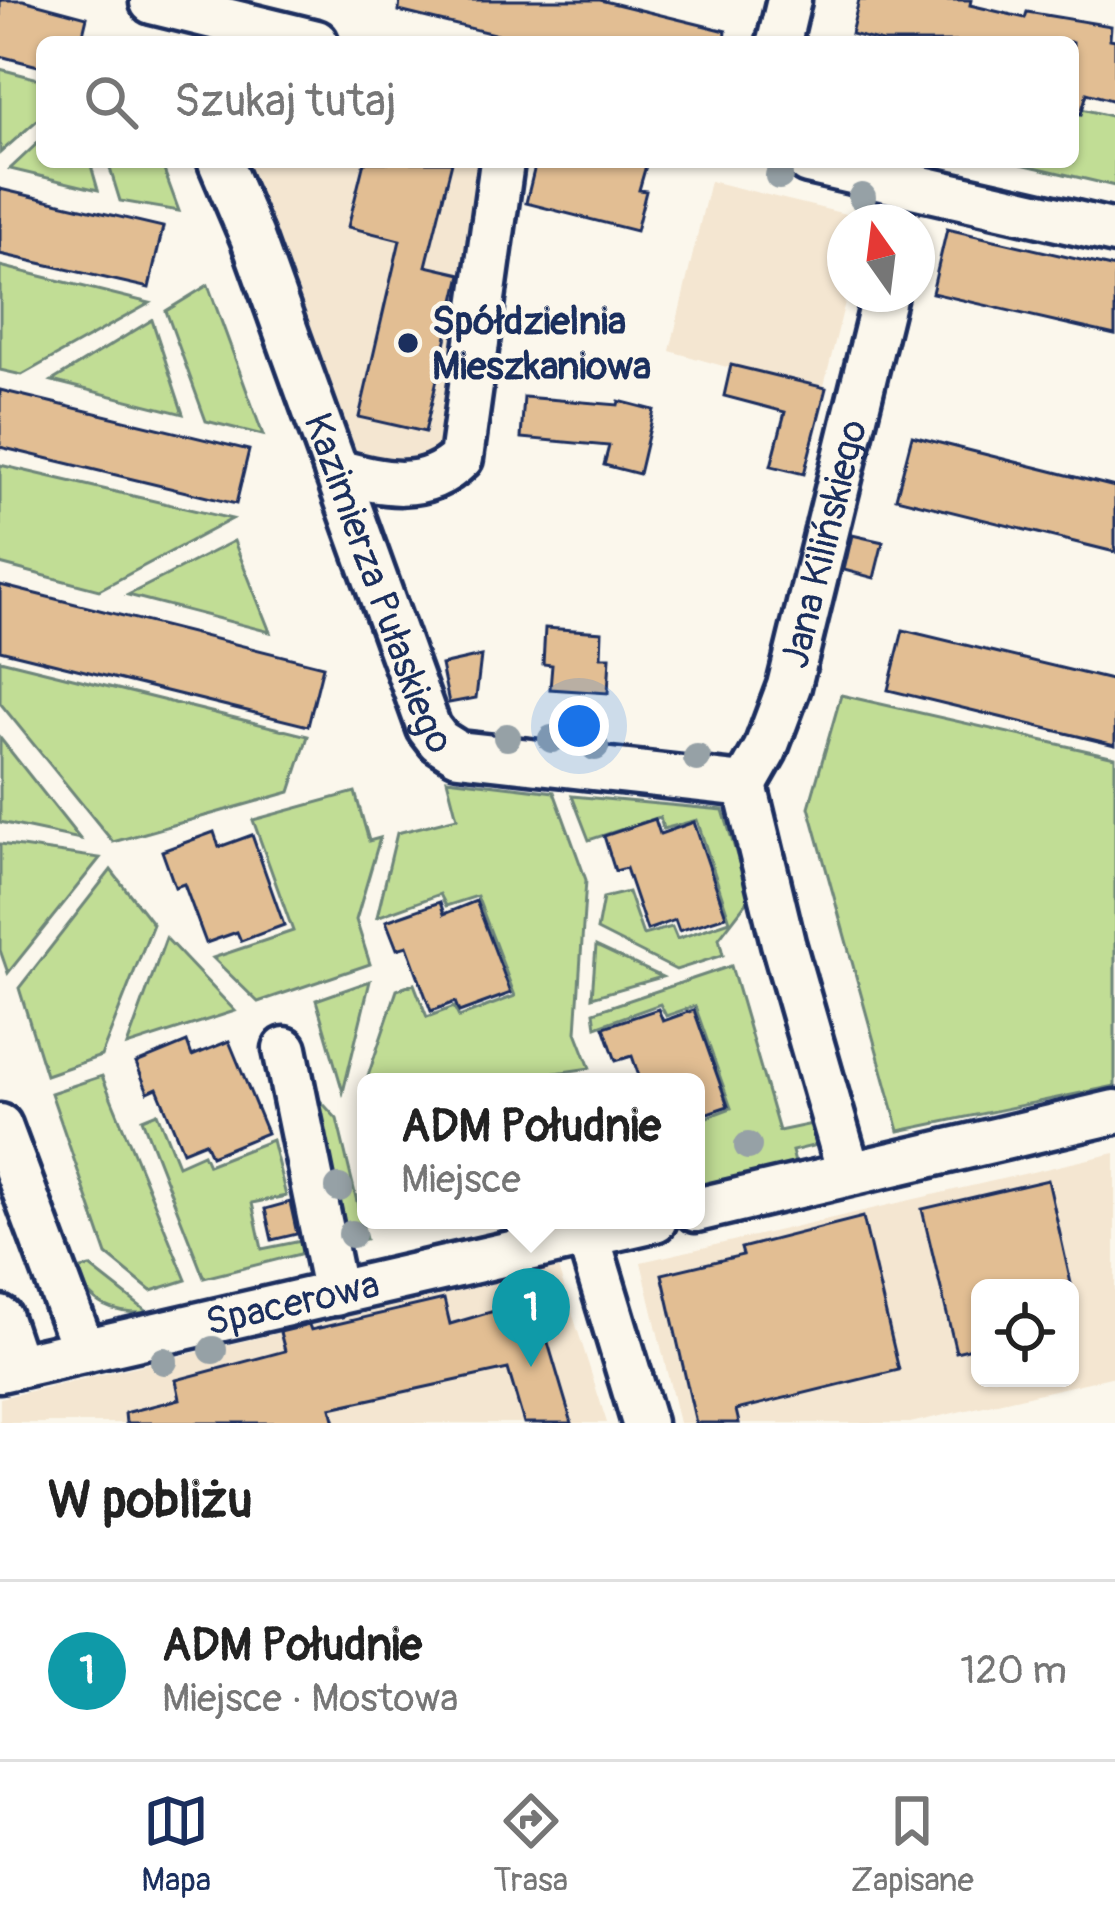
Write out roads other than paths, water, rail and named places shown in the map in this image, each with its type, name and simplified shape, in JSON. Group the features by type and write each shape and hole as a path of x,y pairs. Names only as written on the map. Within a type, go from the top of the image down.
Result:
{"street":[{"path":"780,36 789,0"},
{"path":"152,1 167,36"},
{"path":"152,1 292,36"},
{"name":"Kazimierza Pułaskiego","path":"223,168 252,237 429,728 439,741 458,753 745,785"},
{"path":"337,471 404,485 448,471 461,458 501,168"},
{"path":"822,168 908,204"},
{"path":"935,208 1115,232"},
{"name":"Jana Kilińskiego","path":"745,785 765,750 789,686 881,312"},
{"path":"745,785 783,943 849,1173"},
{"path":"285,1049 334,1294"},
{"path":"705,1208 1115,1112"},
{"path":"0,1126 83,1351"},
{"name":"Spacerowa","path":"8,1368 620,1229"},
{"path":"588,1237 644,1423"},
{"path":"0,1318 8,1368"}],"place":[{"name":"Spółdzielnia Mieszkaniowa","path":"408,343"},
{"name":"ADM Południe","path":"531,1367"}]}
